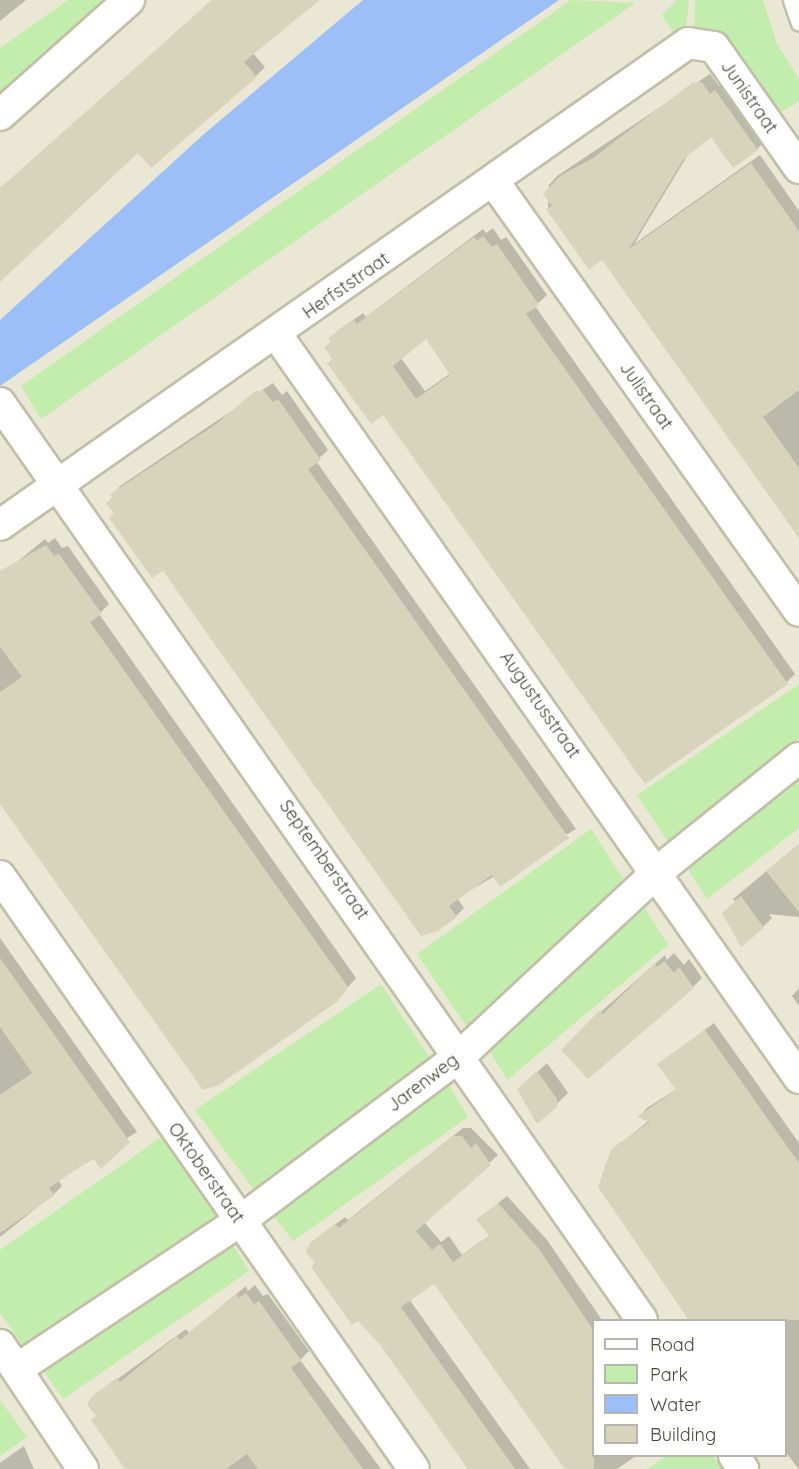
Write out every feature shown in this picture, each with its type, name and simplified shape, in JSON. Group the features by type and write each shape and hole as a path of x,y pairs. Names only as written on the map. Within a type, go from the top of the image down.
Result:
{"street":[{"path":"0,115 129,0"},
{"name":"Junistraat","path":"688,43 714,46 799,168"},
{"name":"Herfststraat","path":"0,525 277,335 688,43"},
{"name":"Julistraat","path":"494,182 799,611"},
{"name":"Augustusstraat","path":"277,335 657,872 799,1078"},
{"name":"Septemberstraat","path":"0,403 461,1055 641,1319"},
{"name":"Jarenweg","path":"17,1369 240,1221 461,1055 657,872 799,758"},
{"name":"Oktoberstraat","path":"0,876 414,1469"},
{"path":"0,1345 83,1469"}],"lane":[{"path":"791,0 799,23"}],"shaded area":[{"path":"0,0 799,0 799,1469 0,1469"}],"green space":[{"path":"68,0 115,0 0,101 0,48"},
{"path":"571,0 635,3 41,419 21,386"},
{"path":"677,0 689,0 686,30 673,33 662,15"},
{"path":"695,0 763,0 777,44 799,79 799,101 775,116 720,39 709,29 694,29"},
{"path":"799,684 799,739 668,842 637,795"},
{"path":"799,781 799,828 707,899 687,867"},
{"path":"591,829 625,882 468,1029 417,954"},
{"path":"645,908 668,945 507,1080 487,1046"},
{"path":"381,984 430,1058 254,1190 195,1110"},
{"path":"448,1083 468,1117 293,1241 270,1211"},
{"path":"163,1136 221,1219 22,1345 0,1312 0,1250"},
{"path":"229,1239 249,1271 63,1399 40,1366"},
{"path":"0,1400 27,1437 0,1456"},
{"path":"665,1457 714,1457 722,1469 647,1469"}],"water":[{"path":"363,0 559,0 0,386 0,320 204,134"}],"building":[{"path":"212,0 320,0 244,62 257,77 151,168 138,153 0,282 0,188"},
{"path":"702,82 710,94 715,90 758,150 733,168 711,137 683,160 629,249 751,163 799,231 799,390 763,417 799,468 799,538 602,260 589,270 546,209 552,206 543,194 560,176 593,158 692,83"},
{"path":"483,236 492,247 497,244 539,305 526,314 788,684 645,784 383,415 371,424 327,363 332,359 324,347 331,342 328,338 354,320 357,324 474,237 477,241","holes":["426,339 450,375 416,399 393,366"]},
{"path":"255,391 264,391 273,402 278,399 321,460 308,469 569,838 500,887 492,875 449,906 457,917 438,931 421,936 163,571 152,578 109,518 114,514 106,503 113,498 110,494 215,425"},
{"path":"46,545 54,556 59,554 102,614 90,622 348,987 338,1001 219,1085 203,1090 0,804 0,692 22,677 0,647 0,571"},
{"path":"799,844 799,912 766,871"},
{"path":"741,896 764,928 741,947 722,913"},
{"path":"0,958 130,1142 101,1169 93,1158 49,1188 55,1195 0,1233 0,1095 32,1073 0,1027"},
{"path":"664,961 674,973 679,967 694,988 588,1079 561,1050 599,1011 603,1014 655,963 657,967"},
{"path":"705,1030 799,1163 799,1320 688,1319 598,1187 611,1149 650,1122 637,1117 676,1090 657,1064"},
{"path":"537,1071 557,1099 557,1107 537,1124 517,1089"},
{"path":"453,1136 462,1136 471,1148 476,1143 491,1165 416,1231 432,1250 440,1244 453,1262 489,1236 476,1219 498,1203 539,1249 592,1328 592,1457 594,1457 594,1469 565,1469 434,1284 401,1307 515,1469 468,1469 380,1345 358,1321 352,1325 311,1267 315,1263 306,1252 310,1243 335,1224 339,1228"},
{"path":"246,1293 254,1304 259,1301 301,1360 291,1368 363,1469 258,1469 247,1454 226,1469 125,1469 91,1420 96,1416 87,1405 92,1396 117,1378 120,1382 177,1336 180,1340 237,1294 239,1298"}]}
